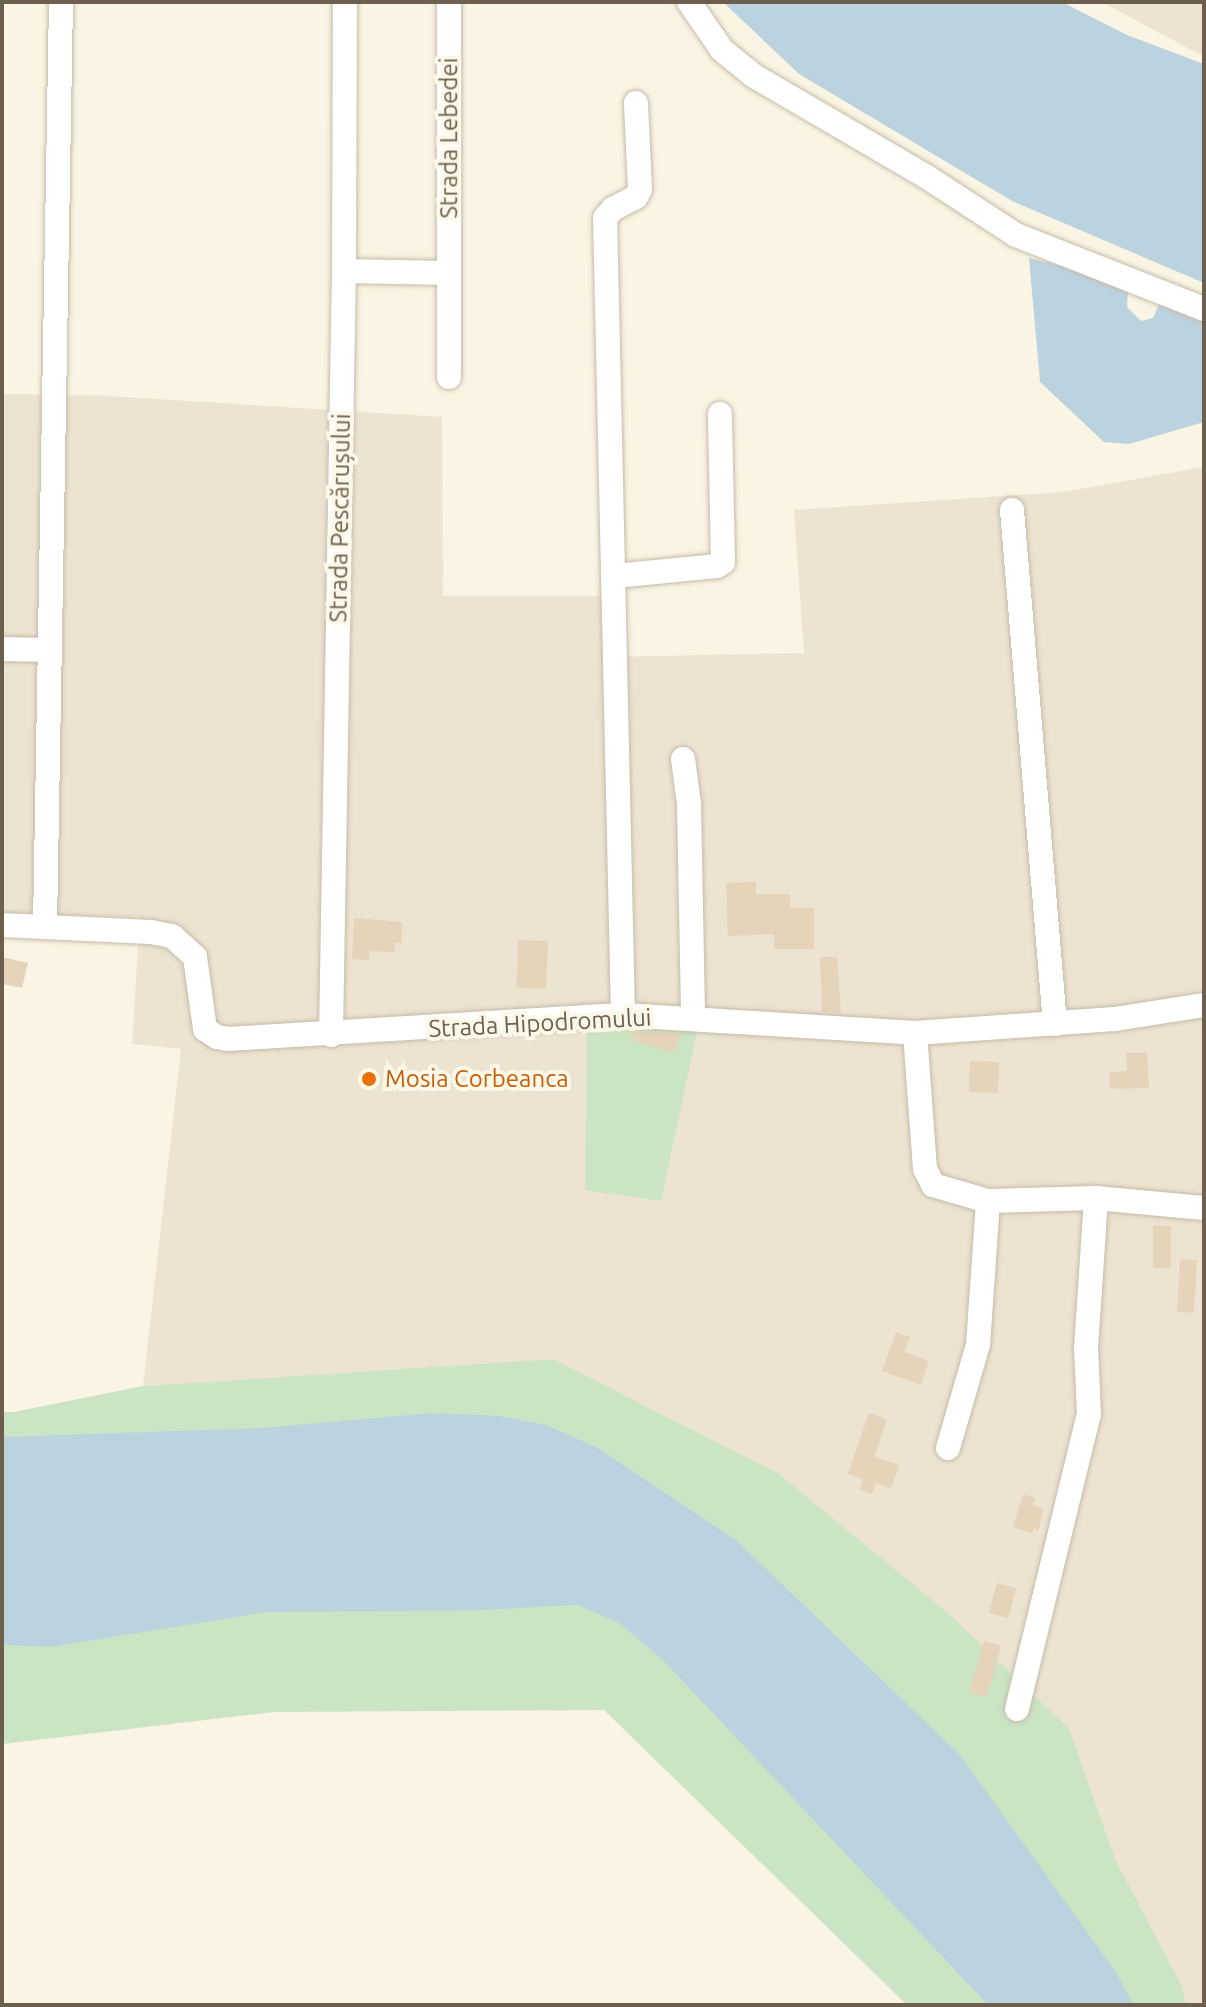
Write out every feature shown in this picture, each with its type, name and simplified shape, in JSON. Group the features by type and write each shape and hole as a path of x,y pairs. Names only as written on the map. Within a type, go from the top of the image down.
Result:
{"street":[{"path":"2,925 45,927 61,2"},
{"name":"Strada Pescărușului","path":"331,1035 344,271 345,2"},
{"name":"Strada Lebedei","path":"449,2 449,377"},
{"path":"689,2 722,50 754,76 927,177 1016,235 1204,309"},
{"path":"623,1015 605,218 613,209 636,197 640,189 636,103"},
{"path":"344,271 449,273"},
{"path":"615,576 717,566 723,562 720,414"},
{"path":"1012,510 1055,1024"},
{"path":"2,649 50,650"},
{"path":"683,759 689,804 693,1019"},
{"name":"Strada Hipodromului","path":"45,927 172,936 195,957 200,1014 205,1029 217,1037 331,1035 623,1015 915,1033 1115,1019 1204,1005"},
{"path":"915,1033 925,1169 933,1185 988,1201 1096,1198 1204,1208"},
{"path":"1017,1709 1089,1414 1091,1398 1086,1349 1096,1198"},
{"path":"948,1448 978,1345 988,1201"}],"shaded area":[{"path":"1102,2 1204,2 1204,55 1199,54"},
{"path":"2,394 109,396 442,417 443,596 607,596 609,657 804,653 794,510 1063,492 1204,467 1204,2005 1186,2005 1182,1986 1115,1859 553,1359 143,1386 181,1049 132,1044 140,917 2,914"}],"green space":[{"path":"699,1022 661,1201 585,1190 587,1026"},
{"path":"553,1359 779,1474 949,1614 1069,1729 1115,1859 1182,1986 1186,2005 907,2005 604,1710 274,1712 2,1744 2,1412 143,1386"}],"water":[{"path":"723,2 1062,2 1127,35 1204,64 1204,283 1012,201 799,74"},
{"path":"1029,258 1102,276 1128,287 1127,307 1141,321 1153,318 1161,300 1204,320 1204,422 1129,444 1104,442 1040,382"},
{"path":"433,1413 500,1416 546,1425 598,1448 736,1540 960,1755 1115,1971 1134,2005 988,2005 662,1659 619,1623 578,1605 462,1611 266,1612 51,1647 2,1645 2,1437 261,1428"}],"building":[{"path":"756,882 756,894 790,894 790,908 814,908 814,949 774,949 774,934 728,936 726,883"},
{"path":"354,918 402,922 402,943 395,943 395,952 370,951 369,960 352,959"},
{"path":"518,940 548,941 546,989 516,988"},
{"path":"2,957 28,963 22,988 2,984"},
{"path":"820,957 837,957 841,1013 822,1012"},
{"path":"631,1031 680,1034 675,1053 634,1041"},
{"path":"1126,1053 1147,1053 1149,1088 1110,1089 1109,1072 1127,1071"},
{"path":"970,1061 999,1062 998,1093 969,1092"},
{"path":"1153,1226 1171,1226 1171,1268 1153,1268"},
{"path":"1180,1259 1197,1260 1194,1313 1177,1312"},
{"path":"896,1332 910,1337 904,1352 929,1361 921,1385 882,1371"},
{"path":"869,1413 887,1419 874,1457 899,1465 891,1488 876,1483 872,1494 859,1490 863,1479 848,1474"},
{"path":"1023,1494 1035,1498 1033,1506 1044,1509 1038,1531 1034,1528 1033,1533 1013,1527"},
{"path":"997,1583 1016,1588 1008,1618 989,1613"},
{"path":"984,1641 1001,1646 987,1697 969,1692"}],"place":[{"name":"Mosia Corbeanca","path":"369,1079"}]}
